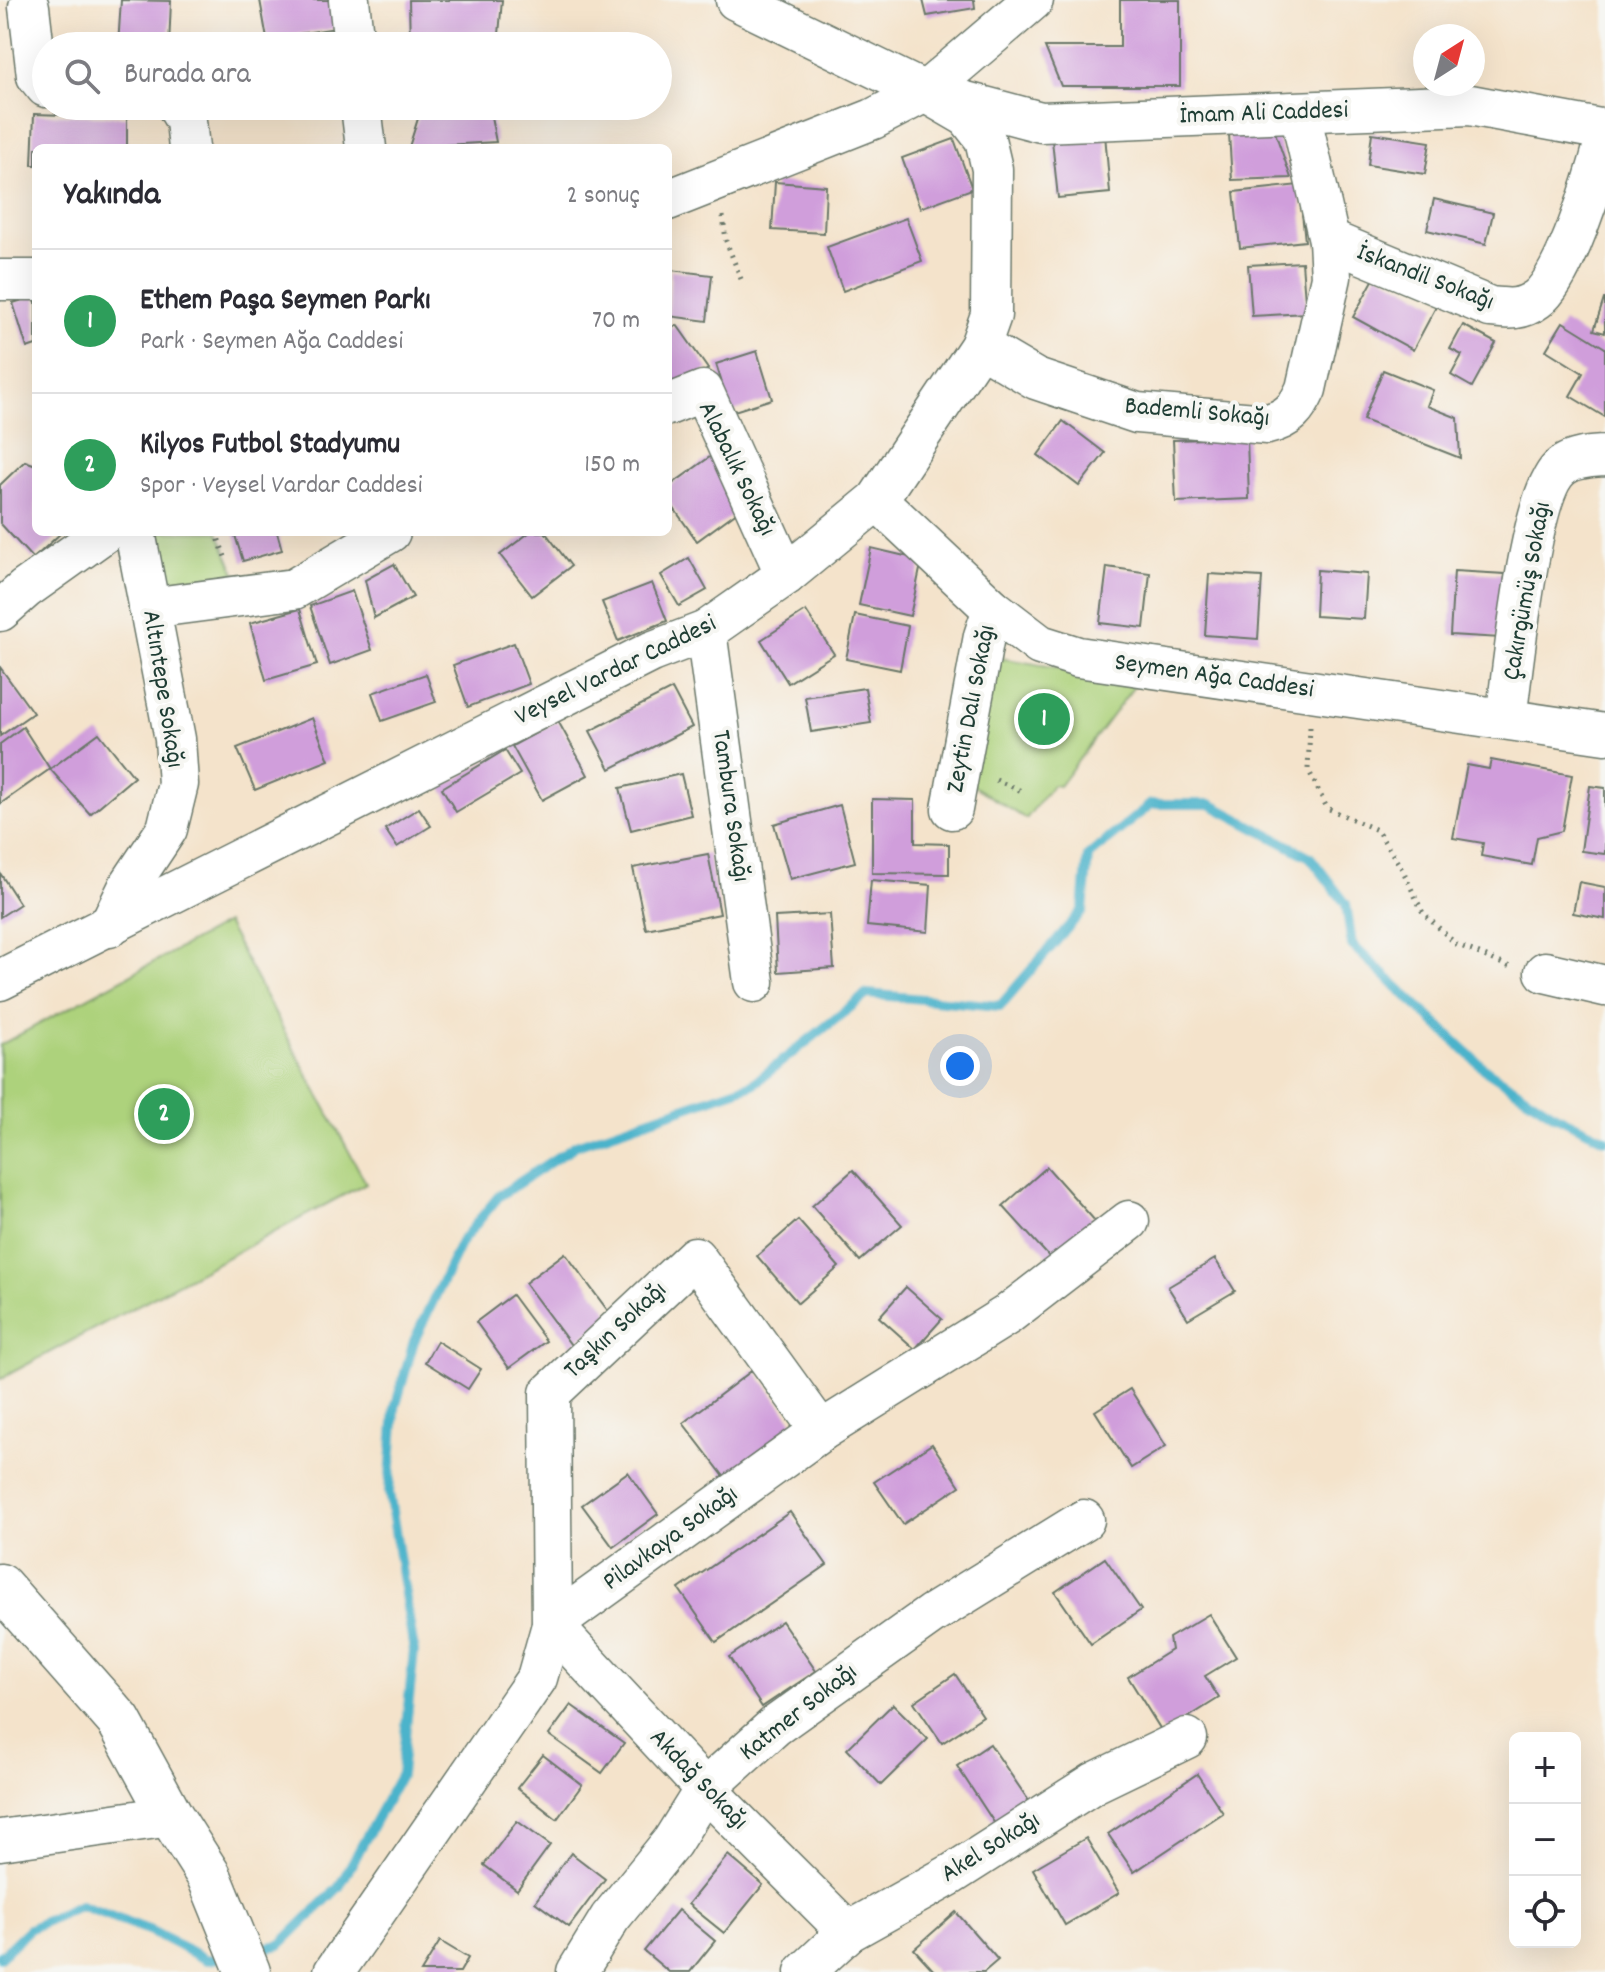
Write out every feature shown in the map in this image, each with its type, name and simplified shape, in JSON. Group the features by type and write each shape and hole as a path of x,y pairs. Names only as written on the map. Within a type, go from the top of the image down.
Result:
{"street":[{"path":"349,0 352,32"},
{"path":"736,0 925,92"},
{"path":"672,198 873,119 925,92 1033,0"},
{"path":"24,7 32,49"},
{"name":"İmam Ali Caddesi","path":"925,92 1041,122 1470,105 1605,130"},
{"name":"Veysel Vardar Caddesi","path":"0,980 651,652 706,631 786,575 877,500 980,346 991,315 992,169 985,139 968,117 925,92"},
{"path":"1300,113 1329,240"},
{"path":"185,120 189,144"},
{"path":"363,120 366,144"},
{"name":"İskandil Sokağı","path":"1329,240 1490,307 1517,310 1539,298 1550,282 1590,200 1605,141"},
{"name":"Bademli Sokağı","path":"980,346 1036,379 1137,413 1267,424 1284,420 1298,406 1306,389 1331,277 1329,240"},
{"path":"0,280 32,280"},
{"name":"Alabalık Sokağı","path":"672,403 703,391 786,575"},
{"name":"Çakırgümüş Sokağı","path":"1506,718 1536,519 1546,486 1562,466 1582,458 1605,456"},
{"name":"Seymen Ağa Caddesi","path":"877,500 993,609 1040,645 1078,657 1605,734"},
{"path":"0,611 25,589 99,536"},
{"name":"Altıntepe Sokağı","path":"109,927 129,886 167,829 178,784 175,739 136,536"},
{"path":"149,608 294,589 383,536"},
{"name":"Zeytin Dalı Sokağı","path":"952,809 984,636 993,609"},
{"name":"Tambura Sokağı","path":"706,631 754,982"},
{"path":"1545,972 1605,986"},
{"name":"Pilavkaya Sokağı","path":"552,1625 821,1431 1007,1315 1129,1221"},
{"name":"Taşkın Sokağı","path":"552,1625 550,1393 695,1257 821,1431"},
{"name":"Katmer Sokağı","path":"577,1972 610,1918 672,1842 705,1789 775,1726 932,1614 1084,1520"},
{"path":"0,1586 119,1721 171,1816 248,1972"},
{"path":"334,1972 537,1678 552,1625"},
{"name":"Akdağ Sokağı","path":"552,1625 705,1789 848,1932"},
{"name":"Akel Sokağı","path":"805,1972 848,1932 952,1874 1094,1783 1187,1738"},
{"path":"0,1840 171,1816"},
{"path":"200,1880 226,1972"}],"path":[{"path":"719,180 726,241 743,284"},
{"path":"218,536 224,553"},
{"path":"1312,690 1308,769 1327,808 1377,830 1402,869 1423,913 1456,944 1503,966 1545,972"}],"green space":[{"path":"160,536 220,536 241,586 181,593 168,578"},
{"path":"988,656 1138,681 1059,786 1052,785 1026,819 969,783"},
{"path":"226,923 366,1183 0,1379 0,1045"}],"building":[{"path":"121,0 171,1 170,32 119,32"},
{"path":"260,0 331,0 336,28 311,32 266,32"},
{"path":"409,0 502,0 499,32 410,32"},
{"path":"923,0 974,0 975,8 927,16"},
{"path":"1120,0 1180,0 1180,86 1061,86 1045,47 1120,47"},
{"path":"34,120 127,120 127,144 33,144"},
{"path":"418,120 492,120 496,142 461,144 410,144"},
{"path":"1275,132 1291,178 1232,180 1229,134"},
{"path":"1372,133 1430,142 1425,174 1368,165"},
{"path":"1105,134 1110,193 1058,198 1052,140"},
{"path":"954,139 972,189 920,208 902,158"},
{"path":"775,182 826,186 824,233 772,230"},
{"path":"1299,185 1305,241 1240,248 1234,192"},
{"path":"1434,199 1493,213 1486,244 1427,230"},
{"path":"906,218 922,261 843,291 827,247"},
{"path":"1302,262 1306,313 1252,316 1248,265"},
{"path":"672,270 712,275 707,321 672,317"},
{"path":"1377,273 1437,305 1413,350 1353,317"},
{"path":"32,297 32,346 27,348 13,303"},
{"path":"1605,299 1605,333 1594,330"},
{"path":"1563,322 1605,348 1605,417 1570,396 1583,373 1546,350"},
{"path":"677,325 708,369 672,394 672,328"},
{"path":"1463,325 1496,343 1472,387 1451,375 1462,355 1450,349"},
{"path":"757,351 772,399 731,412 716,364"},
{"path":"1383,370 1433,390 1427,406 1458,418 1460,458 1363,420"},
{"path":"1063,421 1105,453 1079,486 1038,455"},
{"path":"1247,438 1249,499 1176,502 1173,440"},
{"path":"714,454 749,503 697,541 672,506 672,484"},
{"path":"25,461 32,464 32,536 58,536 33,559 0,523 0,485"},
{"path":"235,536 278,536 282,550 243,561"},
{"path":"525,536 548,536 571,566 532,596 500,555"},
{"path":"871,548 922,560 910,616 859,605"},
{"path":"689,558 707,590 679,606 661,575"},
{"path":"394,564 413,597 374,618 365,580"},
{"path":"1107,567 1150,573 1144,628 1100,623"},
{"path":"1317,570 1367,574 1364,619 1315,616"},
{"path":"1454,571 1505,574 1501,638 1450,635"},
{"path":"1209,574 1262,577 1258,639 1205,635"},
{"path":"652,583 667,621 618,641 602,602"},
{"path":"352,591 372,650 330,665 310,606"},
{"path":"300,609 317,665 266,680 250,623"},
{"path":"806,611 834,654 788,683 761,640"},
{"path":"855,615 908,626 900,670 846,659"},
{"path":"514,643 529,684 468,707 453,665"},
{"path":"0,667 33,713 0,736"},
{"path":"426,674 436,702 382,721 372,693"},
{"path":"865,688 871,723 811,732 805,697"},
{"path":"672,689 692,727 610,769 590,731"},
{"path":"312,718 329,760 255,790 237,748"},
{"path":"558,721 588,775 542,800 512,746"},
{"path":"23,727 50,769 0,804 0,744"},
{"path":"99,733 134,777 90,814 50,769"},
{"path":"505,750 520,774 456,812 442,788"},
{"path":"1491,760 1572,775 1562,831 1537,837 1532,865 1481,856 1483,843 1453,838 1467,765 1489,769"},
{"path":"681,774 691,815 631,830 620,788"},
{"path":"1590,786 1605,788 1605,854 1581,851"},
{"path":"872,799 915,800 915,843 949,844 949,874 872,873"},
{"path":"840,805 855,862 790,879 774,824"},
{"path":"419,808 431,826 397,847 385,829"},
{"path":"708,854 720,914 646,929 633,868"},
{"path":"0,873 20,904 0,917"},
{"path":"871,880 931,885 928,932 867,926"},
{"path":"1579,882 1605,887 1605,919 1573,913"},
{"path":"830,914 834,968 778,972 775,917"},
{"path":"1047,1167 1096,1222 1053,1261 1003,1206"},
{"path":"853,1170 902,1225 860,1261 812,1206"},
{"path":"798,1220 839,1267 798,1303 757,1256"},
{"path":"565,1253 611,1315 571,1345 525,1283"},
{"path":"1215,1259 1235,1291 1188,1319 1168,1287"},
{"path":"906,1287 942,1319 915,1349 879,1317"},
{"path":"512,1295 546,1341 509,1368 476,1322"},
{"path":"437,1341 481,1369 468,1389 425,1362"},
{"path":"754,1369 796,1426 726,1479 683,1423"},
{"path":"1130,1389 1166,1446 1131,1468 1095,1411"},
{"path":"932,1444 960,1486 903,1524 874,1482"},
{"path":"628,1472 658,1514 613,1547 582,1505"},
{"path":"790,1512 827,1565 716,1642 679,1589"},
{"path":"1105,1558 1141,1610 1091,1644 1055,1592"},
{"path":"1209,1614 1236,1657 1205,1676 1219,1698 1163,1733 1128,1677 1171,1650 1169,1638"},
{"path":"782,1621 816,1671 762,1707 729,1657"},
{"path":"955,1674 983,1716 942,1743 914,1702"},
{"path":"893,1704 928,1739 881,1785 847,1749"},
{"path":"571,1705 624,1743 602,1773 549,1735"},
{"path":"990,1744 1031,1804 997,1827 957,1766"},
{"path":"543,1755 582,1785 557,1819 517,1788"},
{"path":"1197,1774 1223,1813 1134,1872 1108,1834"},
{"path":"517,1821 550,1845 517,1890 484,1865"},
{"path":"1086,1838 1119,1893 1065,1925 1033,1869"},
{"path":"571,1853 605,1879 569,1927 535,1902"},
{"path":"728,1855 763,1885 724,1933 688,1904"},
{"path":"678,1910 715,1941 690,1972 669,1972 644,1951"},
{"path":"956,1912 998,1960 984,1972 935,1972 914,1949"},
{"path":"440,1941 468,1958 460,1972 421,1972"}],"waterway":[{"path":"249,1951 280,1945 339,1887 401,1774 414,1651 389,1492 395,1408 414,1341 461,1242 499,1196 576,1145 753,1084 867,994 1000,1006 1083,910 1088,856 1151,804 1210,804 1310,857 1346,904 1352,945 1486,1070 1555,1115 1605,1139"},
{"path":"0,1957 29,1929 80,1905 151,1931 207,1960 229,1956"}],"place":[{"name":"Ethem Paşa Seymen Parkı","path":"1044,719"},
{"name":"Kilyos Futbol Stadyumu","path":"164,1114"}]}
